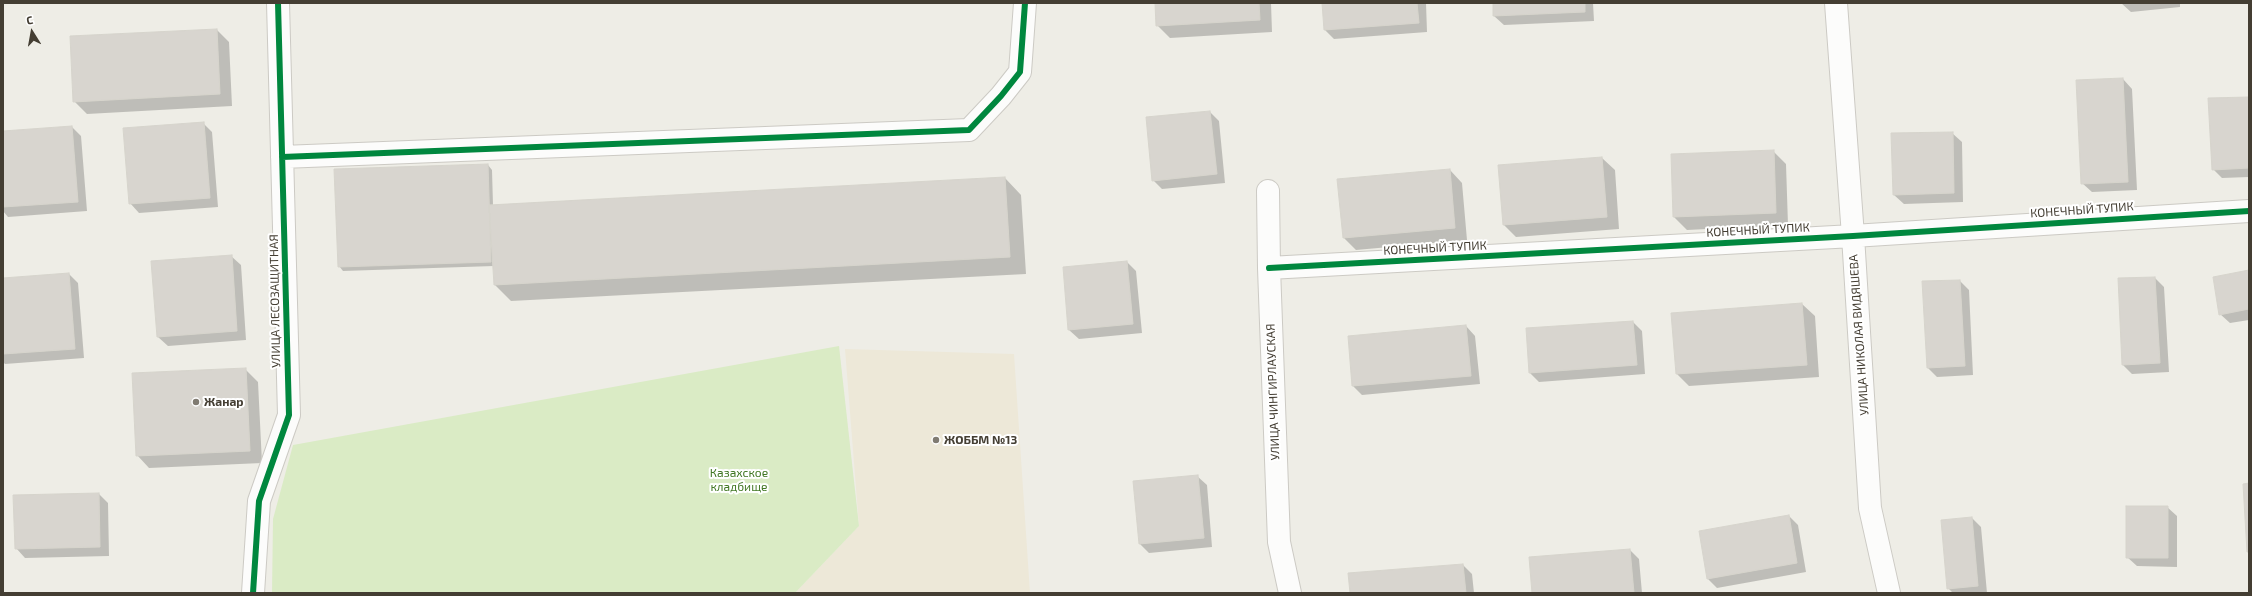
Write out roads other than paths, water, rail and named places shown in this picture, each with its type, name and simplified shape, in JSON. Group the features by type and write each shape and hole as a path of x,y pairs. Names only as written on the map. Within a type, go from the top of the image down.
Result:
{"street":[{"name":"УЛИЦА ЛЕСОЗАЩИТНАЯ","path":"253,593 259,501 289,415 278,3"},
{"path":"282,157 969,130 1002,96 1020,72 1025,3"},
{"name":"УЛИЦА НИКОЛАЯ ВИДЯШЕВА","path":"1836,3 1853,236 1870,508 1889,593"},
{"name":"УЛИЦА ЧИНГИРЛАУСКАЯ","path":"1268,191 1269,268 1279,542 1290,593"},
{"name":"КОНЕЧНЫЙ ТУПИК","path":"1269,268 1853,236 2249,211"}],"place":[{"name":"Жанар","path":"196,402"},
{"name":"ЖОББМ №13","path":"936,440"}],"park label":[{"name":"Казахское кладбище","path":"739,480"}]}
